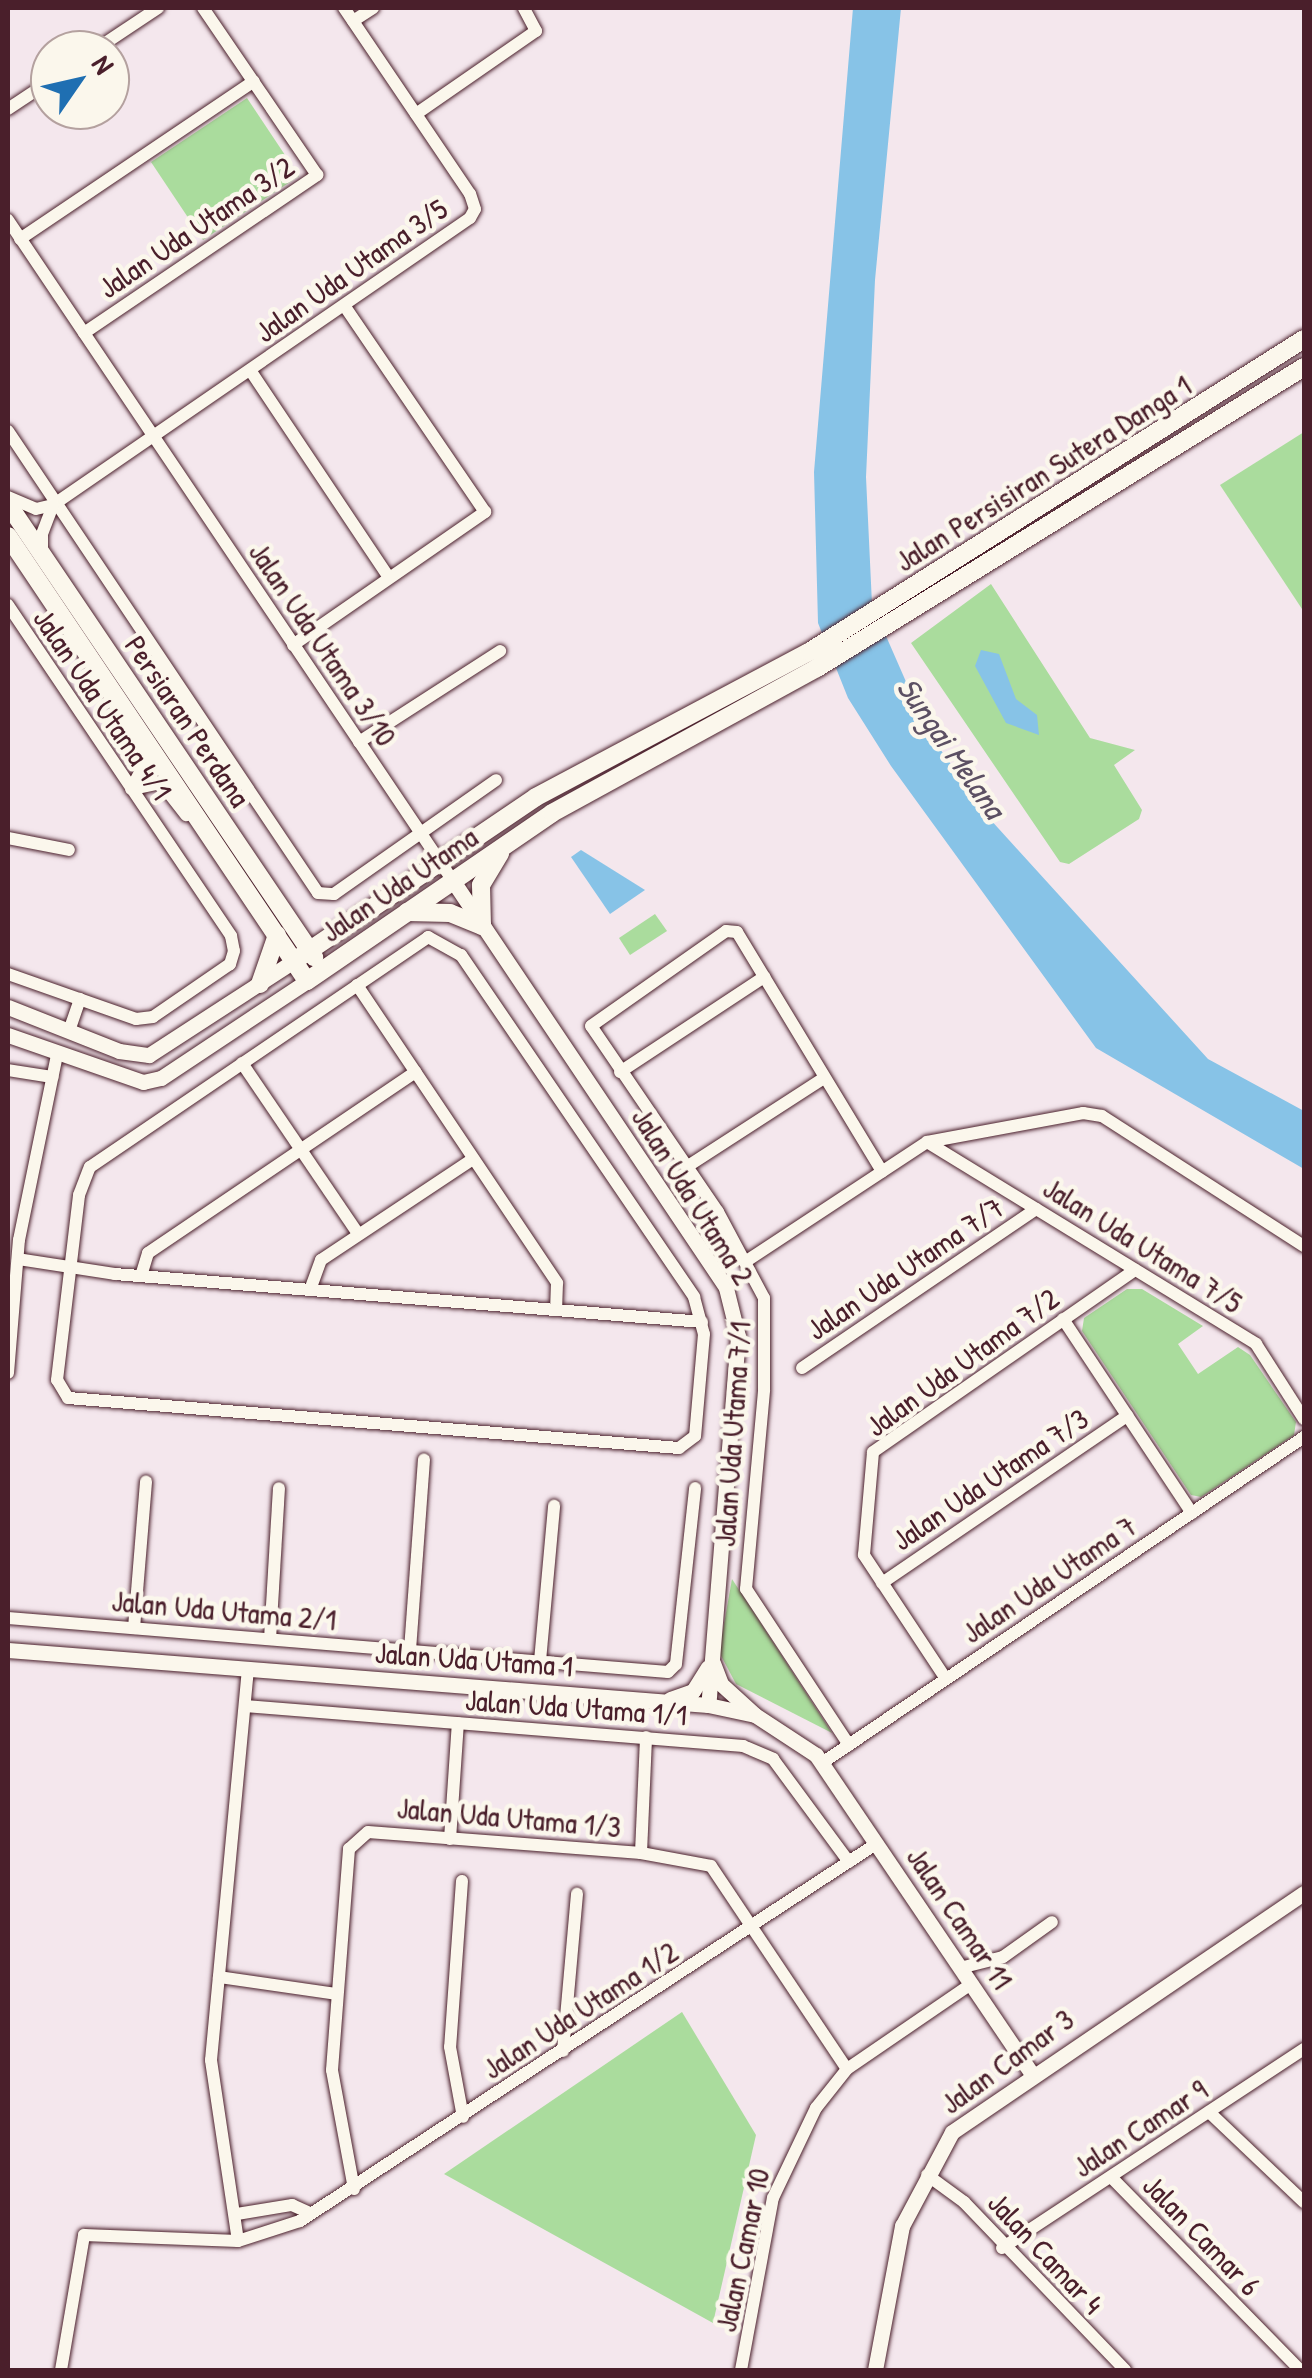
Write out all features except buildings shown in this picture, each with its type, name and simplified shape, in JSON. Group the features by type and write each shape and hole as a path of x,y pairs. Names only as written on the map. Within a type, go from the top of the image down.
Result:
{"main road":[{"name":"Jalan Persisiran Sutera Danga 1","path":"813,660 1304,339"},
{"name":"Jalan Persisiran Sutera Danga 1","path":"888,613 1304,367"},
{"name":"Persiaran Perdana","path":"8,500 315,975"},
{"name":"Persiaran Perdana","path":"8,536 214,843 285,931"},
{"name":"Jalan Uda Utama","path":"315,975 506,844 813,660"},
{"name":"Jalan Uda Utama","path":"302,956 536,797 813,660"},
{"path":"407,912 450,913 482,926 481,885 506,844"},
{"path":"260,984 285,931 324,933 342,929"}],"street":[{"path":"125,30 158,8"},
{"name":"Jalan Uda Utama 3/2","path":"84,333 317,176 204,8"},
{"name":"Jalan Uda Utama 3/5","path":"55,504 470,218 476,208 344,8"},
{"path":"353,21 373,8"},
{"path":"416,114 531,36 536,24 524,8"},
{"path":"20,240 254,82"},
{"path":"8,109 30,94"},
{"name":"Jalan Uda Utama 3/10","path":"8,220 453,881"},
{"path":"293,644 484,512 344,305"},
{"path":"250,370 389,578"},
{"path":"8,431 326,897 496,780"},
{"path":"8,500 36,509 55,504"},
{"path":"42,554 42,534 55,504"},
{"name":"Jalan Uda Utama 4/1","path":"8,606 231,936 230,964 153,1017 136,1019 80,1000"},
{"path":"359,742 500,651"},
{"path":"106,683 116,713 147,759 131,790"},
{"path":"131,790 161,782 214,843"},
{"path":"8,838 69,850"},
{"name":"Jalan Uda Utama 2","path":"453,881 726,1288 738,1336 708,1705"},
{"name":"Jalan Uda Utama 7/1","path":"764,977 746,941 726,931 592,1026 748,1260 766,1314 746,1589 849,1745"},
{"path":"428,936 451,944 694,1297 702,1322 697,1431 679,1448 68,1398 57,1380 79,1195 90,1167 242,1063 428,936"},
{"name":"Jalan Uda Utama","path":"8,1007 69,1031 149,1055 302,956"},
{"path":"8,974 80,1000 69,1031"},
{"name":"Jalan Uda Utama","path":"8,1035 126,1079 161,1078 315,975"},
{"path":"620,1072 764,977 882,1171"},
{"path":"357,985 557,1283 556,1309"},
{"path":"8,1373 19,1240 56,1055"},
{"path":"242,1063 358,1234"},
{"path":"8,1070 52,1077"},
{"path":"141,1276 148,1253 415,1072"},
{"path":"688,1166 824,1078"},
{"path":"748,1260 927,1142 1082,1113 1102,1116 1304,1246"},
{"name":"Jalan Uda Utama 7/5","path":"927,1142 1256,1344 1304,1419"},
{"path":"310,1290 314,1268 358,1234 474,1159"},
{"name":"Jalan Uda Utama 7/7","path":"802,1368 1036,1209"},
{"path":"18,1259 141,1276 702,1322"},
{"name":"Jalan Uda Utama 7/2","path":"946,1679 864,1556 872,1452 1135,1270"},
{"path":"1063,1320 1192,1513"},
{"name":"Jalan Uda Utama 7/3","path":"882,1583 1127,1416"},
{"name":"Jalan Uda Utama 7","path":"822,1763 1304,1437"},
{"path":"410,1650 424,1460"},
{"path":"134,1628 146,1481"},
{"path":"270,1639 279,1488"},
{"name":"Jalan Uda Utama 2/1","path":"8,1618 668,1672 676,1664 695,1488"},
{"path":"540,1661 554,1506"},
{"name":"Jalan Uda Utama 1","path":"8,1650 708,1705 755,1715 782,1728 822,1763 876,1844"},
{"path":"662,1702 693,1690 712,1659"},
{"path":"712,1659 721,1684 755,1715"},
{"path":"61,2370 84,2235 238,2242 211,2060 248,1669"},
{"name":"Jalan Uda Utama 1/1","path":"245,1706 729,1743 773,1759 849,1862"},
{"path":"450,1840 458,1723"},
{"path":"641,1853 646,1737"},
{"name":"Jalan Uda Utama 1/3","path":"354,2190 332,2070 337,1994 352,1841 378,1832 641,1853 710,1866 847,2070"},
{"name":"Jalan Uda Utama 1/2","path":"238,2242 354,2190 876,1844"},
{"name":"Jalan Camar 11","path":"876,1844 1031,2073"},
{"path":"462,1881 450,2047 463,2117"},
{"name":"Jalan Camar 3","path":"874,2370 902,2226 927,2175 961,2122 1304,1893"},
{"path":"564,2051 577,1894"},
{"path":"960,1968 1003,1957 1052,1922"},
{"path":"219,1977 337,1994"},
{"name":"Jalan Camar 10","path":"742,2370 784,2166 816,2108 847,2070 971,1984"},
{"name":"Jalan Camar 9","path":"1002,2248 1304,2049"},
{"path":"1209,2112 1304,2202"},
{"name":"Jalan Camar 4","path":"927,2175 964,2202 1002,2248 1125,2370"},
{"name":"Jalan Camar 6","path":"1111,2176 1300,2370"},
{"name":"Jalan Uda Utama 1/2","path":"236,2214 292,2205 308,2212"}],"green space":[{"path":"247,98 299,176 203,240 151,162"},
{"path":"1304,432 1304,612 1220,485"},
{"path":"991,584 1090,738 1135,750 1114,765 1142,810 1139,819 1069,864 1060,862 911,643"},
{"path":"655,914 667,931 630,955 619,938"},
{"path":"1127,1289 1142,1289 1203,1326 1178,1344 1198,1374 1238,1347 1250,1355 1296,1422 1294,1435 1201,1497 1191,1495 1082,1331 1084,1318"},
{"path":"732,1579 832,1733 736,1684 719,1652"},
{"path":"682,2012 756,2135 713,2323 444,2174"}],"water":[{"path":"853,8 901,8 875,280 866,477 872,604 928,732 989,818 1208,1059 1304,1111 1304,1169 1096,1048 891,766 848,698 818,623 814,472"},
{"path":"981,650 999,654 1016,699 1037,715 1039,735 1006,723 975,666"},
{"path":"581,850 645,890 610,914 571,857"}],"water label":[{"name":"Sungai Melana","path":"951,748"}]}
